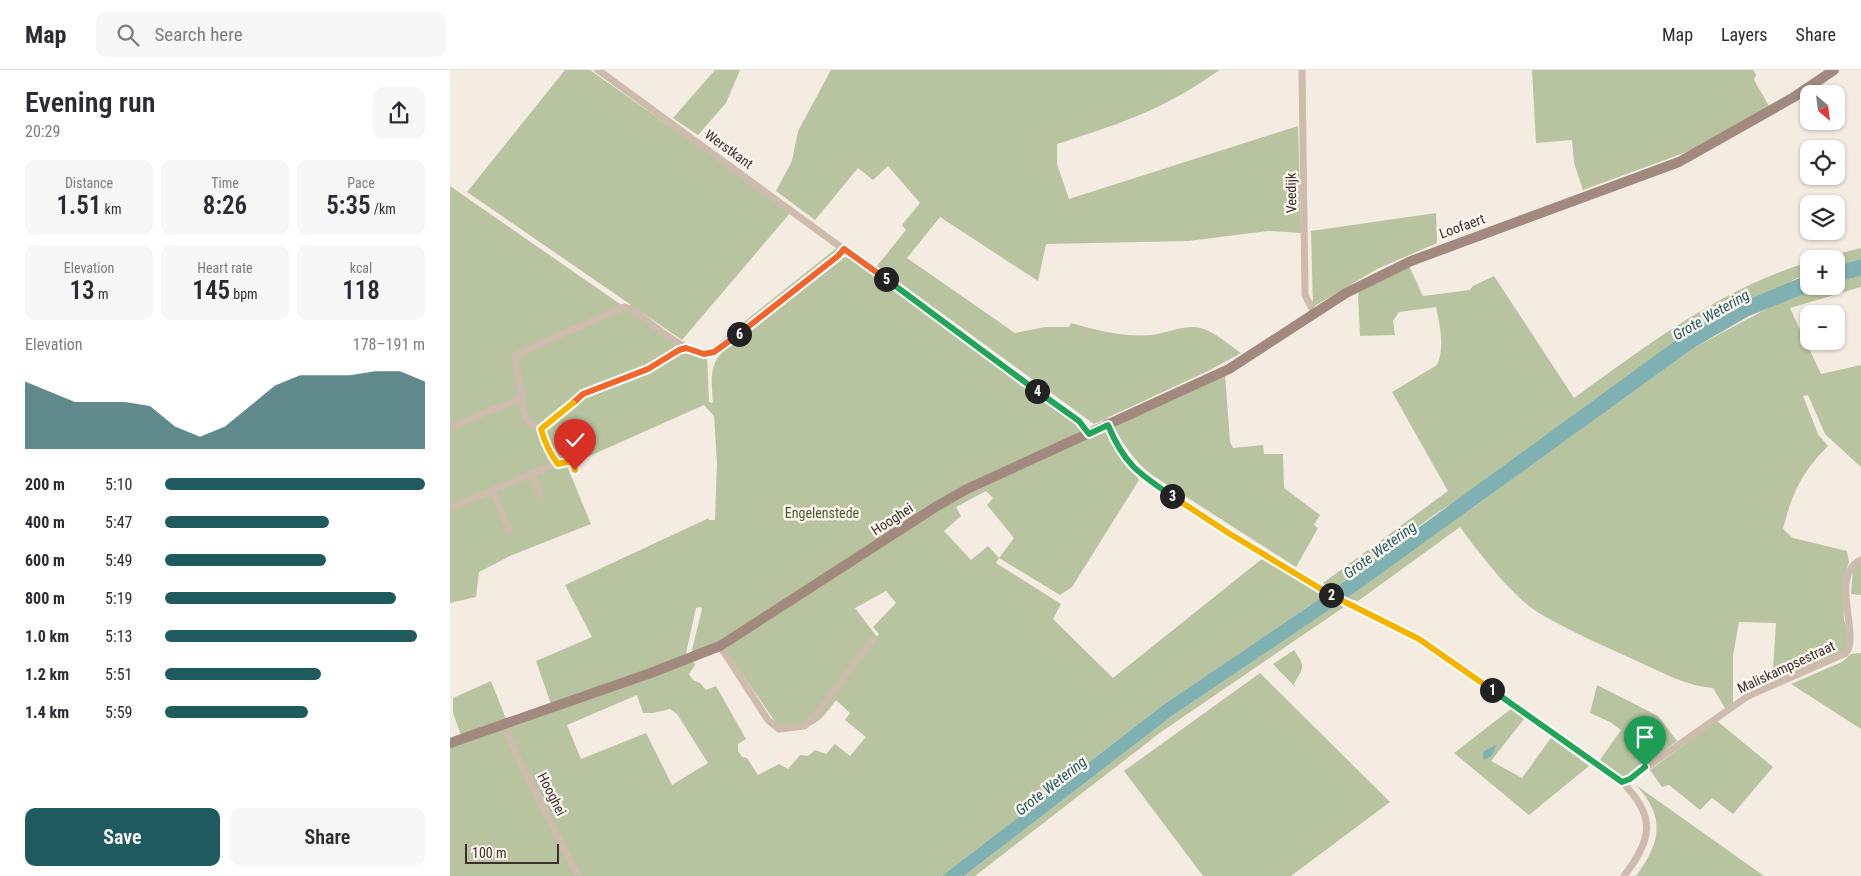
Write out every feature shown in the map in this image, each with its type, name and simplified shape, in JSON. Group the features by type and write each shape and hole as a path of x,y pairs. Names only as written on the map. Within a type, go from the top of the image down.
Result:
{"street":[{"name":"Werstkant","path":"598,70 1079,421 1089,434"},
{"name":"Veedijk","path":"1302,70 1305,295 1314,312"},
{"name":"Loofaert","path":"1089,434 1107,423 1229,369 1314,312 1366,282 1411,260 1679,162 1794,97 1834,70"},
{"path":"450,508 550,466 551,460 541,429 531,424 524,414 515,356 624,307 632,309 686,348 704,354 718,350 838,256 844,249"},
{"path":"541,429 583,394 648,369 679,350 686,348"},
{"path":"450,427 520,398"},
{"path":"1107,423 1125,458 1145,478 1230,534 1322,590 1419,639 1622,782 1643,809 1648,830 1646,842 1639,856 1624,876"},
{"name":"Hooghei","path":"450,743 648,674 720,646 937,506 967,490 1089,434"},
{"path":"548,452 558,464 572,461 575,470"},
{"path":"532,474 540,495"},
{"path":"493,491 509,530"},
{"name":"Maliskampsestraat","path":"1622,782 1630,779 1748,696 1846,653 1850,643 1846,598 1848,574 1854,564 1861,560"},
{"path":"720,646 768,720 779,728 804,726 813,719 872,640"},
{"name":"Hooghei","path":"508,722 508,735 520,762 578,876"},
{"path":"1629,789 1630,779"}],"green space":[{"path":"565,70 590,70 791,212 682,340 467,192"},
{"path":"715,70 740,70 726,103 698,135 673,118"},
{"path":"831,70 1220,70 1179,96 1145,113 1057,144 1057,164 1069,199 1298,126 1301,233 1268,231 1188,241 1046,244 1038,281 940,217 907,258 1015,333 1045,327 1069,327 1071,323 1101,331 1131,335 1151,335 1195,327 1211,332 1241,353 1208,371 1094,424 877,266 906,230 902,225 920,203 888,166 873,180 858,168 815,220 776,191 792,161 798,131"},
{"path":"1532,70 1753,70 1756,75 1754,80 1769,106 1700,147 1583,190 1574,163 1572,140 1536,143"},
{"name":"Engelenstede","path":"450,186 679,345 665,356 631,372 686,350 707,356 709,402 713,403 713,369 723,351 840,258 848,257 854,259 1084,427 1107,433 1139,480 1072,587 1060,595 999,558 996,563 1061,604 1053,619 1113,678 1263,558 1326,596 1163,705 942,876 450,876 450,746 693,661 695,665 689,674 693,680 700,683 706,690 716,686 746,739 738,744 738,751 742,757 747,758 758,775 779,764 788,769 800,755 808,756 815,750 826,754 835,744 850,756 866,737 845,720 850,713 836,700 819,721 801,728 781,730 726,651 691,654 701,607 696,608 685,658 551,704 536,661 592,637 565,585 709,518 709,520 715,520 717,463 714,416 704,405 567,466 591,524 512,555 479,572 476,597 450,603","holes":["986,491 993,498 987,505 1014,538 999,558 988,546 971,560 944,531 961,516 956,507","886,591 896,603 873,627 879,634 877,637 855,608","637,695 643,713 670,709 677,714 708,763 672,785 646,733 581,759 567,725"]},
{"path":"1436,213 1437,243 1377,269 1313,307 1311,231"},
{"path":"838,247 836,253 714,349 710,349"},
{"path":"1861,248 1861,259 1845,263 1845,252"},
{"path":"1408,264 1423,296 1470,290 1473,286 1494,276 1574,398 1686,320 1745,287 1800,265 1800,277 1434,515 1333,590 1323,583 1448,491 1392,392 1437,365 1441,344 1436,307 1399,312 1393,321 1395,335 1360,336 1358,295 1360,289"},
{"path":"1861,276 1861,287 1845,292 1845,280"},
{"path":"1800,295 1834,295 1790,308 1800,329 1800,350 1810,350 1821,374 1861,365 1861,467 1825,434 1808,395 1803,396 1818,434 1828,446 1811,465 1799,484 1790,504 1783,529 1793,538 1847,551 1849,562 1843,579 1844,620 1850,637 1845,651 1772,684 1776,623 1739,622 1733,656 1733,703 1725,708 1713,688 1703,687 1664,674 1578,634 1532,608 1498,576 1460,527 1358,601 1346,598 1695,347 1776,304"},
{"path":"1225,374 1230,442 1233,448 1263,445 1264,454 1283,454 1284,488 1320,515 1314,525 1318,528 1296,567 1152,475 1135,459 1113,426"},
{"path":"1861,562 1861,595 1851,594 1853,568"},
{"path":"1339,602 1347,605 1161,732 975,876 964,876 1172,716"},
{"path":"1294,650 1302,664 1300,674 1294,684 1296,688 1273,664"},
{"path":"1861,653 1861,729 1791,684 1842,662 1851,654"},
{"path":"1260,673 1390,802 1291,876 1203,876 1124,771"},
{"path":"491,681 506,719 461,735 453,713 453,698"},
{"path":"1597,685 1658,716 1677,741 1626,779 1600,760 1621,730 1610,722 1590,713"},
{"path":"1511,709 1524,719 1491,761 1522,778 1551,738 1589,766 1529,815 1454,753"},
{"path":"1717,721 1773,767 1733,814 1712,798 1700,810 1669,785 1662,787 1650,770"},
{"path":"1636,785 1764,876 1636,876 1651,852 1657,830 1652,808"}],"water":[{"path":"1861,259 1861,276 1845,280 1845,263"},
{"path":"1800,278 1801,295 1749,316 1695,347 1361,588 1172,716 964,876 942,876 1163,705 1326,595 1686,333 1743,302"},
{"path":"1497,745 1492,755 1485,760 1483,752"}],"route":[{"path":"575,470 572,461 558,464 556,462 548,452 541,429 583,394 648,369 679,350 686,348 704,354 718,350 838,256 844,249 1079,421 1089,434 1108,425 1117,447 1132,468 1230,534 1322,590 1365,610 1419,639 1622,782 1630,779 1645,767"}],"water label":[{"name":"Grote Wetering","path":"1711,315"},
{"name":"Grote Wetering","path":"1380,550"},
{"name":"Grote Wetering","path":"1051,786"}]}
